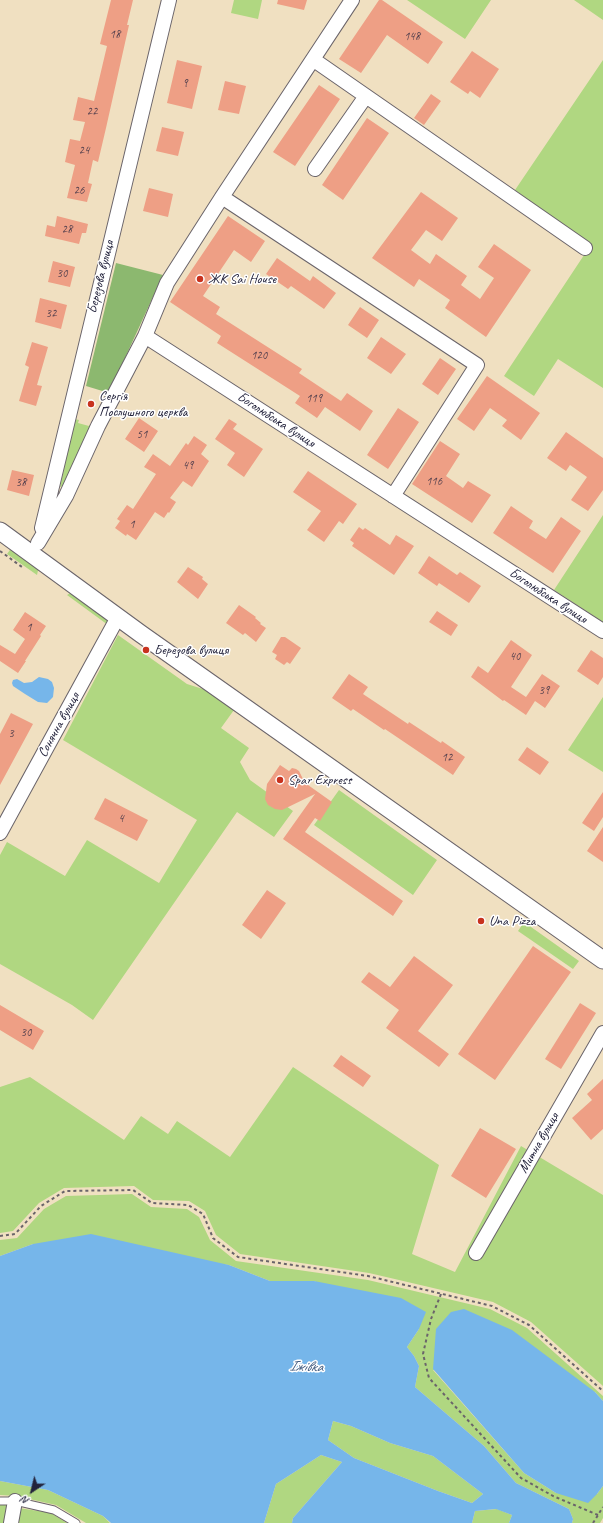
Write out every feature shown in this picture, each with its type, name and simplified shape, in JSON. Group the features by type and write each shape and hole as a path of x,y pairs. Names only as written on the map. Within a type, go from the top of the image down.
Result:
{"street":[{"name":"Березова вулиця","path":"32,555 169,0"},
{"path":"32,555 66,496 98,426 144,336 167,283 352,0"},
{"path":"314,60 585,248"},
{"path":"316,169 366,96"},
{"path":"222,197 476,365 393,496"},
{"name":"Боголюбська вулиця","path":"144,336 603,631"},
{"path":"0,531 118,617 603,960"},
{"name":"Сонячна вулиця","path":"0,833 118,617"},
{"name":"Митна вулиця","path":"476,1253 603,1033"},
{"path":"11,1523 15,1501"}],"lane":[{"path":"0,1501 15,1501 54,1510 76,1523"}],"path":[{"path":"0,551 32,555"},
{"path":"0,1236 15,1234 41,1206 65,1191 133,1190 152,1203 188,1205 203,1214 213,1238 238,1257 368,1276 492,1306 529,1325 603,1391"},
{"path":"441,1294 431,1319 423,1354 429,1378 521,1478 553,1496 598,1515"},
{"path":"593,1523 603,1508"}],"green space":[{"path":"234,0 262,0 258,19 231,13"},
{"path":"407,0 491,0 465,39"},
{"path":"574,0 603,0 603,20"},
{"path":"603,60 603,388 558,359 534,396 504,376 590,246 515,190"},
{"path":"116,263 163,275 109,393 86,386"},
{"path":"75,419 79,420 78,423 89,426 90,424 93,424 63,486 60,487"},
{"path":"603,515 603,622 554,590"},
{"path":"12,547 39,566 37,575 7,554"},
{"path":"72,592 108,620 108,625 67,595"},
{"path":"118,635 187,684 206,690 234,710 221,728 249,748 240,762 250,780 293,811 274,837 237,812 93,1020 72,1005 0,964 0,855 7,842 65,876 87,840 159,883 197,820 63,740"},
{"path":"603,697 603,772 568,750"},
{"path":"339,790 437,860 413,895 314,825"},
{"path":"524,922 579,961 573,969 518,931"},
{"path":"293,1067 439,1165 412,1254 455,1272 521,1146 603,1195 603,1386 531,1322 493,1302 369,1273 240,1254 216,1235 205,1211 189,1201 153,1200 134,1186 64,1188 39,1203 13,1231 0,1233 0,1087 30,1077 124,1140 141,1116 168,1134 177,1121 230,1157"},
{"path":"132,1194 151,1207 187,1209 199,1217 210,1240 236,1261 368,1280 490,1309 527,1328 603,1396 603,1401 595,1392 433,1370 524,1473 556,1493 597,1494 603,1486 603,1518 600,1523 572,1523 573,1519 569,1509 516,1483 484,1446 415,1387 419,1366 407,1347 419,1329 314,1281 270,1281 229,1265 33,1244 0,1256 0,1240 17,1238 44,1209 66,1196"},
{"path":"333,1421 351,1426 390,1443 433,1456 483,1494 472,1503 354,1458 328,1440"},
{"path":"321,1455 342,1462 293,1518 292,1523 264,1523 276,1484"},
{"path":"0,1481 48,1490 103,1516 110,1523 86,1523 56,1505 16,1496 0,1495"},
{"path":"0,1505 10,1505 7,1523 0,1523"},
{"path":"19,1508 51,1513 67,1523 17,1523"},
{"path":"497,1509 512,1515 509,1523 472,1523 475,1511"}],"water":[{"path":"39,677 48,679 52,682 54,688 53,697 47,703 38,702 13,686 12,683 13,680 17,679 24,683 32,682"},
{"name":"Іжівка","path":"91,1234 229,1265 270,1281 314,1281 401,1298 426,1312 419,1329 407,1347 419,1366 415,1387 484,1446 516,1483 569,1509 573,1519 572,1523 509,1523 512,1515 496,1509 475,1511 472,1523 292,1523 293,1518 342,1462 321,1455 276,1484 264,1523 111,1523 103,1516 48,1490 0,1481 0,1256 33,1244","holes":["333,1421 351,1426 390,1443 433,1456 483,1494 472,1503 354,1458 328,1440"]},
{"path":"464,1309 512,1330 595,1392 603,1401 603,1486 588,1503 556,1493 524,1473 433,1369 436,1329 451,1312"}],"building":[{"path":"111,0 133,0 127,25 129,25 98,162 93,160 88,183 92,184 87,202 67,198 75,165 65,162 70,139 80,141 85,122 73,120 78,97 94,101 107,46 100,44"},
{"path":"278,0 307,0 304,10 277,4"},
{"path":"379,0 382,0 443,42 428,64 387,35 361,73 339,59"},
{"path":"472,51 499,69 480,98 470,91 468,94 450,82"},
{"path":"177,60 202,66 192,109 167,103"},
{"path":"225,81 246,86 239,114 218,110"},
{"path":"319,85 340,99 295,166 273,152"},
{"path":"431,94 441,101 424,125 414,118"},
{"path":"367,118 389,133 343,200 322,185"},
{"path":"162,127 184,132 178,156 156,151"},
{"path":"149,188 173,194 168,217 143,211"},
{"path":"421,192 458,218 442,241 426,230 411,250 430,264 436,254 467,276 461,285 480,299 494,278 478,267 494,244 531,270 486,337 445,308 450,300 419,279 414,287 372,258"},
{"path":"57,216 88,224 86,233 82,233 79,244 45,236 47,225 55,227"},
{"path":"228,216 265,241 251,262 234,250 203,296 220,307 216,314 302,369 299,373 341,401 347,393 373,411 360,431 325,407 317,418 295,403 300,396 217,343 221,336 170,302"},
{"path":"277,258 310,281 313,276 336,293 324,309 291,286 288,289 266,274"},
{"path":"53,261 75,267 70,287 48,282"},
{"path":"40,298 67,305 61,329 35,322"},
{"path":"360,307 379,320 367,338 348,325"},
{"path":"381,337 406,354 391,374 367,358"},
{"path":"32,342 48,347 37,385 42,386 36,406 19,401 29,367 25,365"},
{"path":"440,358 456,369 438,395 422,384"},
{"path":"487,376 540,413 521,440 502,426 507,420 490,408 474,431 457,419"},
{"path":"398,408 419,422 388,469 367,455"},
{"path":"139,418 158,431 144,452 125,439"},
{"path":"229,419 237,424 233,429 263,449 244,477 227,465 235,453 215,439"},
{"path":"566,432 603,458 603,490 588,511 571,500 587,477 570,465 566,471 547,458"},
{"path":"194,436 207,445 201,454 209,461 192,487 183,481 170,498 176,502 169,513 168,512 164,518 155,512 136,540 127,534 126,536 115,528 120,521 117,519 127,505 133,509 156,474 144,467 153,454 170,466 186,443 188,445"},
{"path":"440,441 460,454 446,476 463,488 468,481 491,495 472,523 412,484"},
{"path":"12,470 34,475 29,496 7,490"},
{"path":"308,471 357,504 343,524 339,521 324,542 307,530 321,511 293,492"},
{"path":"511,506 533,521 529,528 546,539 561,517 581,531 553,573 493,533"},
{"path":"359,527 363,530 365,528 390,545 396,535 414,546 394,575 352,546 354,543 350,540"},
{"path":"429,556 457,575 460,572 481,586 469,603 439,583 437,586 418,573"},
{"path":"188,567 203,577 202,579 208,584 198,599 177,582"},
{"path":"239,605 256,617 255,618 261,623 260,624 266,628 256,642 245,633 243,635 226,623"},
{"path":"437,611 458,625 451,636 429,622"},
{"path":"25,612 46,626 18,673 0,661 0,645 15,654 25,639 13,630"},
{"path":"281,637 285,637 301,648 290,664 287,662 284,665 275,659 277,655 272,652"},
{"path":"511,640 532,655 511,687 526,697 542,674 560,686 545,708 535,701 526,715 504,700 503,701 471,677 478,666 488,673"},
{"path":"591,650 603,658 603,677 598,685 577,671"},
{"path":"349,674 368,687 363,694 408,724 409,722 441,743 442,741 465,757 453,775 385,729 384,730 353,709 351,711 332,698"},
{"path":"11,713 33,724 0,785 0,734"},
{"path":"527,747 549,762 540,775 518,760"},
{"path":"280,765 289,771 292,768 299,771 304,781 308,785 332,802 320,821 315,818 305,832 403,901 393,916 283,839 315,794 282,810 275,809 268,805 265,799 267,784"},
{"path":"603,792 603,817 594,831 582,823"},
{"path":"105,798 148,820 137,841 94,819"},
{"path":"603,827 603,862 587,851"},
{"path":"267,890 286,903 261,939 242,925"},
{"path":"533,946 571,972 495,1080 458,1054"},
{"path":"414,956 453,985 418,1031 449,1054 439,1067 386,1028 399,1010 361,982 369,972 390,987"},
{"path":"580,1003 596,1013 561,1069 545,1059"},
{"path":"0,1005 44,1031 33,1050 0,1030"},
{"path":"341,1055 371,1076 363,1087 333,1066"},
{"path":"603,1079 603,1129 591,1140 572,1118 592,1100 587,1094"},
{"path":"480,1128 516,1149 486,1198 451,1176"}],"place":[{"name":"ЖК Sai House","path":"200,279"},
{"name":"Сергія Послушного церква","path":"91,404"},
{"name":"Березова вулиця","path":"146,650"},
{"name":"Spar Express","path":"280,780"},
{"name":"Una Pizza","path":"481,921"}]}
